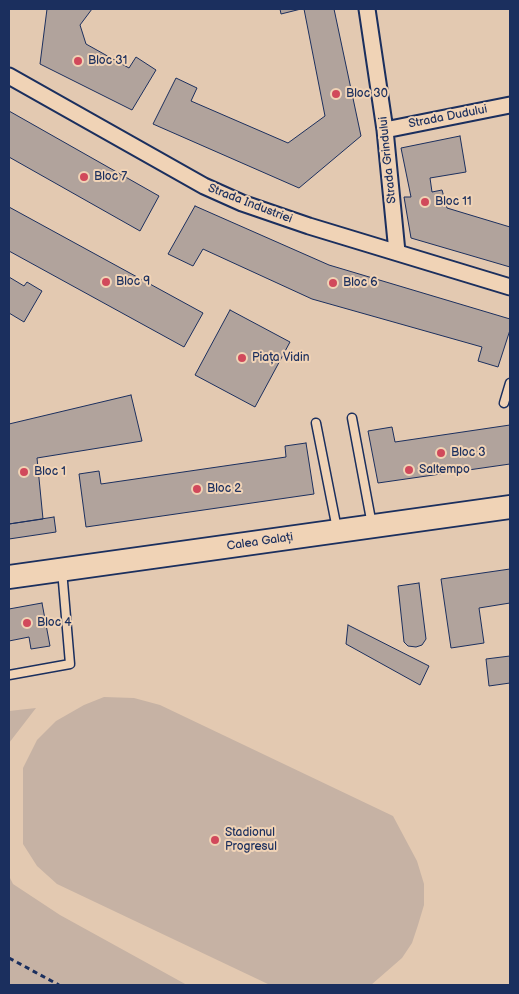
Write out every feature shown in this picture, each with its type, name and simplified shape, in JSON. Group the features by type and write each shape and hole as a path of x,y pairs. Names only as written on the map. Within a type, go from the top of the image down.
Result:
{"main road":[{"name":"Calea Galați","path":"9,576 510,507"}],"street":[{"name":"Strada Grindului","path":"367,9 385,130 397,252"},
{"name":"Strada Industriei","path":"9,76 204,186 242,203 309,226 510,287"},
{"name":"Strada Dudului","path":"385,130 510,105"}],"lane":[{"path":"504,403 510,383"},
{"path":"352,418 372,526"},
{"path":"316,423 337,531"},
{"path":"9,675 70,664 62,568"}],"path":[{"path":"9,958 59,985"}],"shaded area":[{"name":"Stadionul Progresul","path":"104,697 134,698 160,705 393,816 417,861 424,884 424,905 412,943 402,958 371,985 270,985 57,884 37,866 23,844 23,768 37,740 56,721 84,705"},
{"path":"36,708 9,743 9,711"},
{"path":"9,876 13,884 60,915 187,985 9,985"}],"building":[{"name":"Bloc 31","path":"47,9 92,9 80,25 86,44 129,68 136,57 156,70 132,110 40,64"},
{"path":"280,9 301,9 281,14"},
{"name":"Bloc 30","path":"304,9 334,9 361,136 299,188 153,124 176,78 197,88 191,101 288,143 325,116"},
{"name":"Bloc 7","path":"9,111 159,196 140,231 9,157"},
{"name":"Bloc 11","path":"460,136 466,172 430,178 432,192 442,190 447,208 510,227 510,267 411,238 404,197 411,197 401,148"},
{"name":"Bloc 6","path":"195,206 329,265 510,319 510,330 498,367 478,361 482,347 312,299 203,249 193,266 168,254"},
{"name":"Bloc 9","path":"9,207 203,313 184,347 9,251"},
{"path":"9,277 24,286 27,282 42,291 24,322 9,313"},
{"name":"Piața Vidin","path":"230,310 290,342 255,407 195,375"},
{"name":"Bloc 1","path":"131,395 142,441 37,458 43,519 9,524 9,424"},
{"name":"Bloc 3","path":"510,425 510,464 378,483 368,431 392,427 395,442"},
{"name":"Bloc 2","path":"306,443 314,494 86,527 79,474 99,471 101,484 286,457 285,446"},
{"path":"54,517 56,532 9,539 9,524"},
{"path":"510,569 510,603 479,608 484,643 451,648 441,579"},
{"path":"419,583 426,639 422,645 416,647 408,646 404,642 398,586"},
{"name":"Bloc 4","path":"42,603 50,646 31,649 29,637 9,641 9,609"},
{"path":"348,625 429,666 420,685 346,644"},
{"path":"510,656 510,683 489,686 486,659"}],"place":[{"name":"Bloc 31","path":"78,61"},
{"name":"Bloc 30","path":"336,94"},
{"name":"Bloc 7","path":"84,177"},
{"name":"Bloc 11","path":"425,202"},
{"name":"Bloc 9","path":"106,282"},
{"name":"Bloc 6","path":"333,283"},
{"name":"Piața Vidin","path":"242,358"},
{"name":"Bloc 3","path":"441,453"},
{"name":"Saltempo","path":"409,470"},
{"name":"Bloc 1","path":"24,472"},
{"name":"Bloc 2","path":"197,489"},
{"name":"Bloc 4","path":"27,623"},
{"name":"Stadionul Progresul","path":"215,840"}]}
